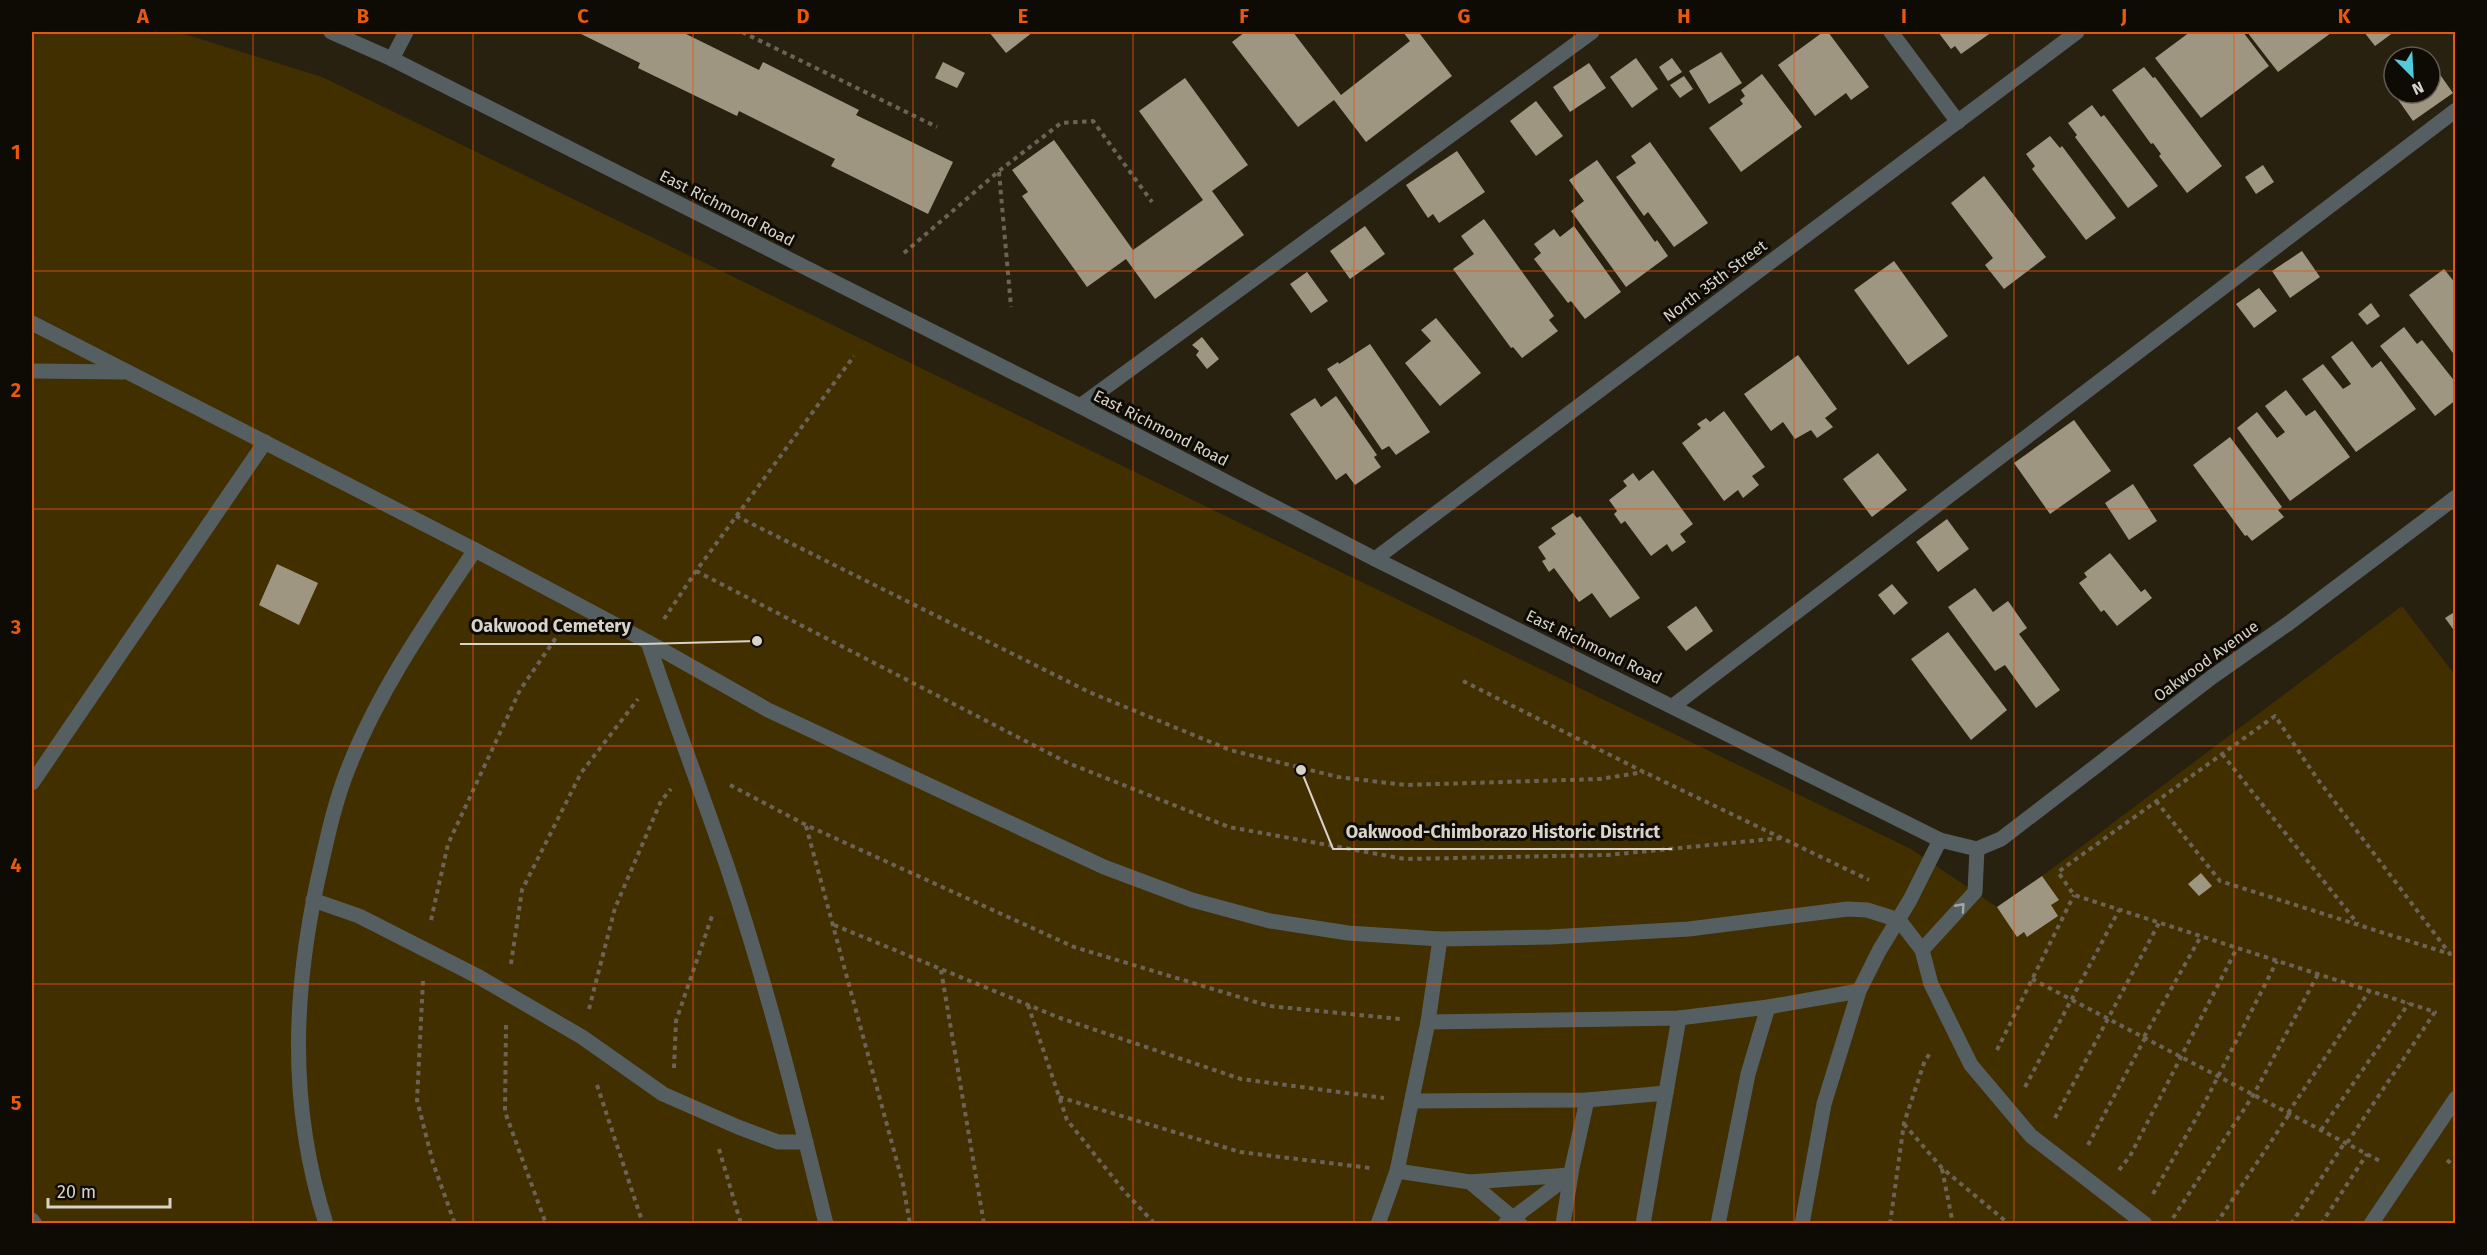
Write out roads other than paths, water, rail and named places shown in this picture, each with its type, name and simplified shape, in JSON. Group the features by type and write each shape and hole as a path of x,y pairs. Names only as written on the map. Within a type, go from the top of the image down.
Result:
{"street":[{"name":"East Richmond Road","path":"331,32 392,59 1080,406 1375,559 1940,840 1977,849"},
{"path":"392,59 406,32"},
{"path":"1080,406 1592,32"},
{"path":"1891,32 1958,122"},
{"name":"North 35th Street","path":"1375,559 2077,32"},
{"path":"1673,706 2456,110"},
{"path":"32,323 475,550 648,642 768,710 1104,867 1192,900 1270,921 1348,933 1440,939 1550,937 1689,930 1848,909 1867,909 1899,920 1922,950 1931,984 1971,1065 2031,1136 2145,1224"},
{"path":"32,371 127,373"},
{"path":"32,783 265,442"},
{"name":"Oakwood Avenue","path":"1977,849 2001,839 2212,677 2289,623 2456,497"},
{"path":"326,1224 315,1189 305,1142 298,1078 299,1012 313,900 331,825 348,770 373,714 408,651 475,550"},
{"path":"648,642 728,870 752,946 826,1224"},
{"path":"1802,1224 1824,1104 1859,991 1879,951 1910,900 1940,840"},
{"path":"1922,950 1975,892 1977,849"},
{"path":"313,900 359,916 507,994 582,1037 672,1098 778,1142 806,1142"},
{"path":"1378,1224 1397,1171 1428,1022 1440,939"},
{"path":"1428,1022 1678,1018 1768,1008 1859,991"},
{"path":"1718,1224 1748,1074 1768,1008"},
{"path":"1644,1224 1678,1018"},
{"path":"1412,1101 1587,1100 1666,1093"},
{"path":"2371,1224 2456,1098"},
{"path":"1563,1224 1570,1175 1587,1100"},
{"path":"1397,1171 1470,1182 1570,1175"},
{"path":"1470,1182 1513,1221 1570,1175"},
{"path":"32,1220 35,1224"}],"place":[{"name":"Oakwood Cemetery","path":"757,641"},
{"name":"Oakwood-Chimborazo Historic District","path":"1301,770"}]}
